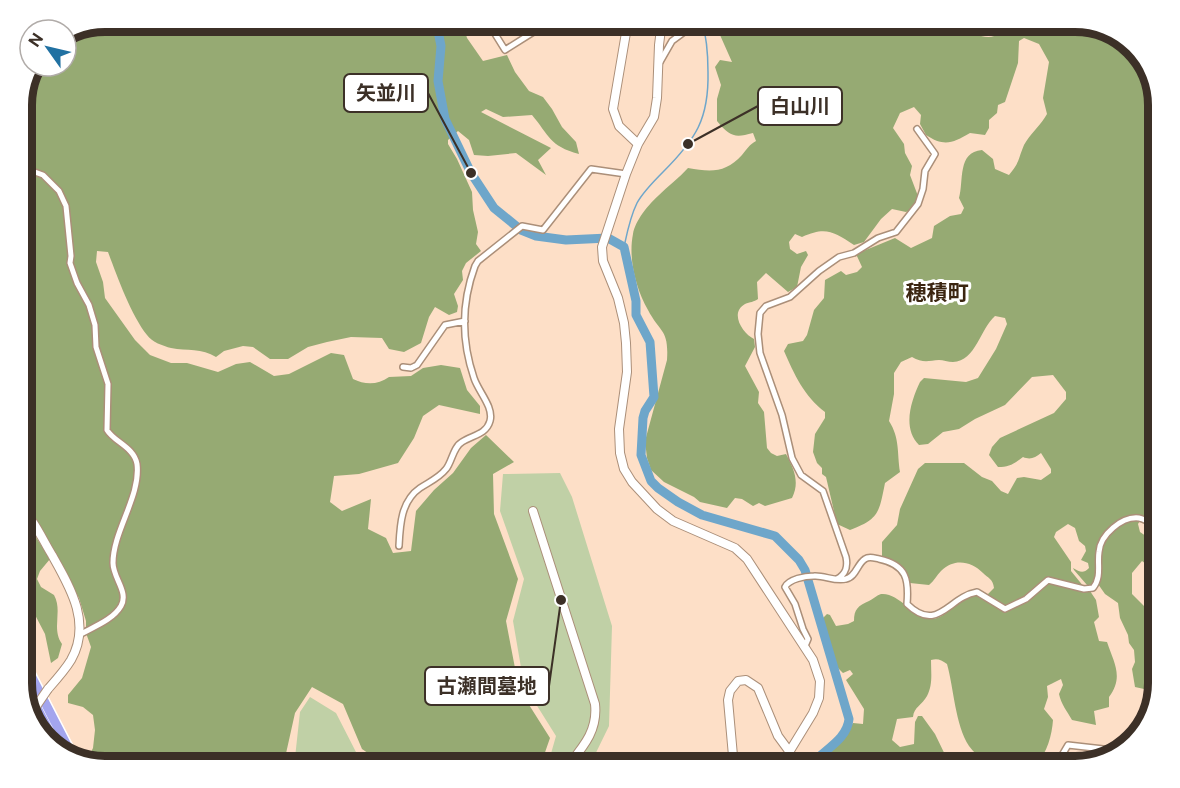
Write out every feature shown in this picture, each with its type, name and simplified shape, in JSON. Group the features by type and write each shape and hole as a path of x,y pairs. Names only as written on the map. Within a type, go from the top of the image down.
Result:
{"highway":[{"path":"32,677 67,746"},
{"path":"34,702 49,731"}],"main road":[{"path":"626,32 613,109 619,126 638,144"},
{"path":"661,32 654,117 638,144 602,247 603,261 618,298 626,343 627,372 619,437 620,453 624,469 638,489 666,517 735,548 747,559 805,646 820,681 819,698 810,720 786,756"},
{"path":"532,511 595,704 596,717 593,729 575,756"},
{"path":"32,522 75,600 79,614 80,635 71,661 48,689 36,708"},
{"path":"733,756 728,700 730,690 738,681 746,680 758,688 778,736 789,751"}],"street":[{"path":"494,32 505,50 533,32"},
{"path":"659,71 664,52 672,41 684,32"},
{"path":"837,579 846,572 846,557 823,491 801,475 792,458 782,415 760,353 759,318 766,306 790,297 819,271 839,257 854,253 878,238 893,234 901,227 922,195 925,171 935,154 917,129"},
{"path":"399,546 404,507 414,492 446,469 460,442 484,431 489,423 490,409 475,382 465,344 465,301 468,284 478,261 522,226 543,230 591,169 626,174"},
{"path":"32,171 39,173 60,193 67,211 70,263 89,306 96,347 108,384 107,430 128,449 136,464 134,486 113,556 113,571 123,592 123,600 115,614 80,635"},
{"path":"403,368 417,365 445,326 465,321"},
{"path":"805,646 808,639 795,604 785,587 791,580 812,576 846,580 852,576 863,560 870,557 890,562 901,571 909,589 907,604 921,614 930,616 939,614 969,594 977,592 1005,609 1026,598 1048,580 1084,589 1093,588 1099,576 1101,543 1110,532 1127,519 1141,518 1148,522"},
{"path":"1062,756 1068,745 1107,749"}],"green space":[{"path":"465,32 483,61 507,55 515,72 529,91 543,97 562,127 576,142 579,154 555,143 532,115 503,117 486,109 481,112 551,148 538,160 546,175 516,153 474,155 469,140 458,131 448,140 472,192 478,232 476,244 481,251 466,263 462,271 463,280 454,294 458,306 457,312 449,315 435,307 429,317 421,343 404,352 389,349 382,338 351,337 308,347 288,359 270,359 253,347 243,346 224,351 216,357 200,351 168,347 152,340 141,327 108,252 97,251 96,262 103,282 105,298 135,340 150,355 171,363 187,363 218,372 236,364 250,362 274,376 289,374 331,353 344,355 353,379 371,383 380,382 389,377 411,376 423,368 441,365 460,368 467,390 480,406 480,414 439,405 423,416 414,438 398,463 359,474 334,476 330,502 342,511 371,499 368,529 386,538 393,553 411,551 416,511 453,473 471,448 486,435 514,462 493,474 494,514 518,579 506,621 519,689 550,738 544,756 372,756 362,749 343,704 312,687 295,713 285,756 90,755 93,748 95,730 93,715 83,707 68,703 68,695 82,678 91,647 86,633 86,621 79,598 40,527 32,517 32,99 37,78 78,78 78,36 90,33"},
{"path":"719,32 978,32 981,36 990,37 1000,32 1076,32 1099,35 1124,49 1131,56 1141,72 1148,95 1148,521 1144,518 1125,518 1103,537 1097,577 1091,585 1087,585 1073,568 1081,572 1089,568 1088,563 1081,560 1086,551 1085,546 1079,541 1075,528 1068,524 1056,532 1054,537 1071,562 1071,571 1084,587 1047,579 1015,604 1006,608 987,595 994,588 993,583 973,566 962,563 951,564 941,571 929,585 910,583 906,575 882,558 882,542 897,525 900,509 918,469 925,463 964,463 1008,494 1017,478 1041,480 1051,473 1041,453 1032,458 1023,457 1011,465 1002,467 998,467 989,455 992,447 1000,438 1054,413 1066,399 1066,392 1053,375 1032,377 1005,405 959,429 943,432 928,444 919,445 911,431 909,423 911,406 920,382 924,378 966,382 978,378 996,349 1007,324 1005,318 995,316 972,350 961,360 925,361 912,357 901,362 894,373 894,394 889,421 897,440 900,472 885,483 876,514 867,522 850,530 837,524 826,477 822,474 822,468 817,463 813,452 815,434 825,418 825,412 805,392 784,351 788,344 803,341 807,335 814,310 824,298 825,280 841,271 846,275 857,272 862,267 856,254 895,238 911,248 932,238 934,226 950,216 961,214 964,208 959,198 963,168 969,156 974,152 982,150 993,159 995,169 1009,175 1013,171 1024,145 1047,114 1043,98 1049,62 1039,44 1024,38 1019,41 1018,63 1005,102 998,105 997,113 989,120 989,128 985,135 970,133 953,141 938,141 926,135 920,124 921,115 914,107 900,113 893,128 904,144 905,153 912,166 910,175 918,196 913,209 906,212 892,209 881,219 864,242 854,245 830,232 817,232 802,237 795,234 789,242 790,249 797,254 806,251 808,255 801,267 797,287 788,292 766,273 757,282 758,299 740,308 739,323 754,339 755,347 745,366 759,392 758,403 764,412 767,448 777,456 786,454 794,470 796,486 792,498 765,506 759,503 753,506 742,499 735,498 727,508 700,502 664,482 651,470 645,441 667,360 667,342 648,310 637,283 632,263 634,229 650,204 688,168 718,170 724,168 736,161 756,141 753,133 733,135 717,121 717,99 721,85 715,67 720,60 732,62"},
{"path":"560,473 572,497 612,626 609,726 594,756 550,756 556,736 524,685 513,621 524,579 500,511 503,474"},
{"path":"1141,519 1138,524 1140,532 1148,537 1148,573 1146,564 1142,561 1132,573 1132,594 1148,610 1148,690 1135,687 1132,669 1135,662 1134,650 1120,618 1118,603 1105,594 1098,584 1100,550 1110,533 1127,521"},
{"path":"32,531 50,559 40,571 37,579 41,587 54,595 58,607 57,632 62,644 58,658 51,663 45,634 32,609"},
{"path":"1047,582 1090,591 1096,600 1099,617 1094,622 1099,641 1107,642 1117,676 1114,690 1109,697 1109,707 1094,711 1096,725 1072,720 1060,698 1059,694 1063,685 1061,679 1047,686 1048,697 1044,709 1053,720 1048,746 1042,756 978,756 964,737 947,664 933,659 931,660 931,683 927,696 913,717 897,719 892,740 900,747 914,744 915,722 918,716 922,716 935,734 946,756 824,756 844,737 853,723 863,724 864,709 846,680 853,674 850,670 843,673 837,667 823,618 827,614 836,626 848,624 854,621 859,606 881,594 894,597 925,618 931,619 943,615 963,599 975,594 1000,610 1004,610"},
{"path":"310,697 336,713 360,756 295,756 300,712"},
{"path":"1089,750 1103,751 1099,753 1087,755"}],"waterway":[{"path":"438,32 441,46 438,81 445,119 471,173 494,208 521,230 536,236 566,240 608,238 624,247 636,301 636,315 650,342 654,397 643,418 641,455 651,481 678,502 702,515 775,536 799,560 805,570 849,719 844,734 820,756"},
{"path":"624,247 639,199 684,149 703,116 708,88 704,32"}],"place":[{"name":"白山川","path":"688,144"},
{"name":"矢並川","path":"471,173"},
{"name":"古瀬間墓地","path":"561,600"}],"district":[{"name":"穂積町","path":"937,293"}]}
